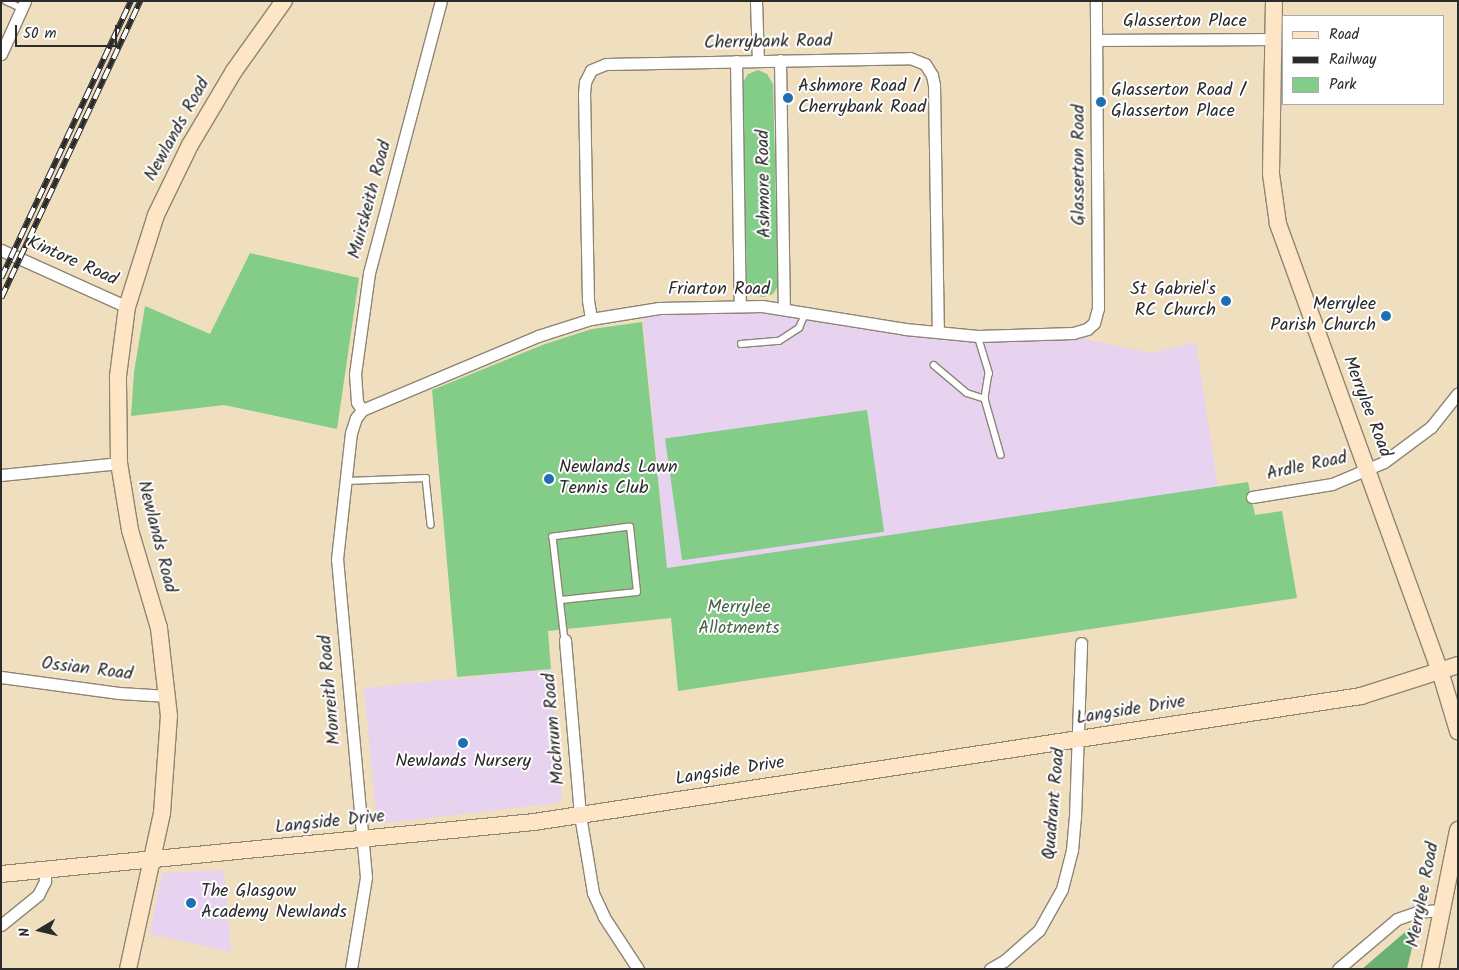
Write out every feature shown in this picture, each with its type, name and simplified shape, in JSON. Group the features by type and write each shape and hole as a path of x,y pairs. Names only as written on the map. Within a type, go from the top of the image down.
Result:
{"street":[{"name":"Newlands Road","path":"128,969 152,860 167,772 168,696 159,628 130,530 119,464 118,376 128,307 156,215 190,145 234,71 284,1"},
{"name":"Muirskeith Road","path":"362,410 357,402 355,374 368,274 441,1"},
{"path":"756,1 758,61"},
{"name":"Glasserton Road","path":"1090,326 1096,318 1098,308 1096,1"},
{"name":"Merrylee Road","path":"1274,1 1271,174 1278,224 1440,671 1458,731"},
{"path":"1,54 23,5"},
{"name":"Glasserton Place","path":"1097,40 1273,39"},
{"name":"Cherrybank Road","path":"592,319 588,300 584,94 587,75 606,64 910,58 930,70 934,85 938,332"},
{"name":"Ashmore Road","path":"780,60 784,308"},
{"name":"Ashmore Road","path":"736,61 740,305"},
{"name":"Kintore Road","path":"1,250 128,307"},
{"name":"Friarton Road","path":"362,410 538,336 592,319 659,308 740,305 784,308 938,332 978,336 1073,333 1090,326"},
{"name":"Ardle Road","path":"1252,497 1332,484 1368,470 1415,442 1436,422 1458,393"},
{"name":"Monreith Road","path":"351,969 366,877 337,559 351,433 362,410"},
{"path":"1,475 119,464"},
{"name":"Mochrum Road","path":"565,640 580,815"},
{"name":"Quadrant Road","path":"990,969 1004,961 1039,930 1062,888 1072,850 1079,739 1081,643"},
{"name":"Langside Drive","path":"1,874 481,829 580,815 1361,696 1458,665"},
{"name":"Ossian Road","path":"1,677 119,693 168,696"},
{"path":"580,815 593,893 604,917 638,969"},
{"name":"Merrylee Road","path":"1430,969 1458,830"},
{"path":"1,925 38,895 45,881 45,870"},
{"path":"1338,969 1397,919 1418,912 1442,910"}],"lane":[{"path":"6,1 23,5"},
{"path":"741,344 779,341 799,328 806,312"},
{"path":"978,336 988,373 985,399 1001,455"},
{"path":"934,365 967,393 985,399"},
{"path":"346,480 426,478 431,525"},
{"path":"561,600 637,592 630,527 553,537 565,640"}],"shaded area":[{"path":"742,305 905,329 1073,333 1089,340 1151,353 1196,342 1218,488 667,568 642,310"},
{"name":"Newlands Nursery","path":"551,669 562,797 558,803 377,824 364,688"},
{"name":"The Glasgow Academy Newlands","path":"224,870 231,952 150,934 162,873"}],"green space":[{"path":"758,70 767,74 773,84 778,286 773,294 763,297 753,295 747,286 742,84 748,74"},
{"path":"250,253 359,278 337,429 224,405 131,416 134,372 145,306 210,334"},
{"name":"Merrylee Allotments","path":"642,322 667,568 1248,482 1255,515 1282,511 1297,598 678,691 671,618 548,631 551,669 457,677 432,390 545,344 592,329"},
{"path":"867,410 884,532 682,560 665,438"},
{"path":"1411,927 1414,939 1407,969 1362,969"}],"railway":[{"path":"1,278 131,1"},
{"path":"1,298 140,1"}],"place":[{"name":"Ashmore Road / Cherrybank Road","path":"788,98"},
{"name":"Glasserton Road / Glasserton Place","path":"1101,102"},
{"name":"St Gabriel's RC Church","path":"1226,301"},
{"name":"Merrylee Parish Church","path":"1386,316"},
{"name":"Newlands Lawn Tennis Club","path":"549,479"},
{"name":"Newlands Nursery","path":"463,743"},
{"name":"The Glasgow Academy Newlands","path":"191,903"}]}
